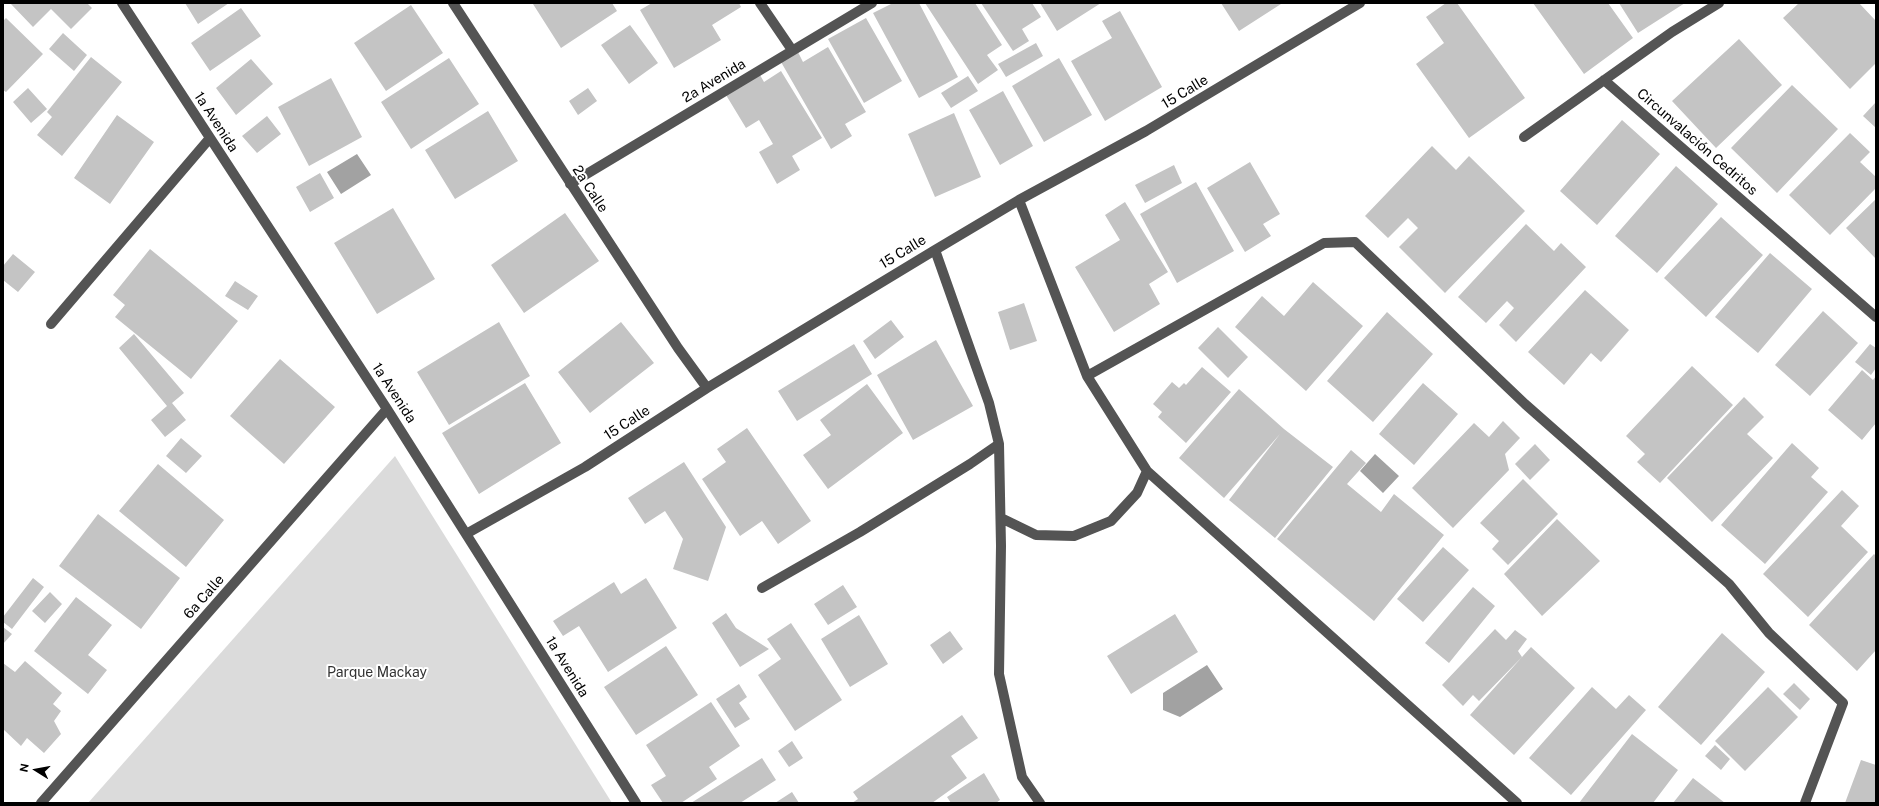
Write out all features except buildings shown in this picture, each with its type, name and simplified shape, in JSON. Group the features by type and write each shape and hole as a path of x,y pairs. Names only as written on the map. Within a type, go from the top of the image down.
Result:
{"street":[{"name":"1a Avenida","path":"122,3 387,409 636,803"},
{"name":"2a Calle","path":"453,3 678,348 707,388"},
{"path":"760,3 792,50"},
{"name":"2a Avenida","path":"570,184 872,3"},
{"name":"15 Calle","path":"466,534 585,467 707,388 1019,200 1146,131 1360,3"},
{"path":"1524,137 1712,5"},
{"name":"Circunvalación Cedritos","path":"1604,80 1876,317"},
{"path":"51,324 210,138"},
{"path":"1019,200 1087,376 1147,471 1517,803"},
{"path":"1087,376 1324,243 1355,242 1525,404 1729,584 1769,632 1843,702 1805,803"},
{"path":"935,250 989,403 999,444 1001,518 999,674 1022,777 1040,803"},
{"name":"6a Calle","path":"41,803 387,409"},
{"path":"762,588 860,532 970,464 999,444"},
{"path":"1001,518 1036,535 1074,536 1111,521 1137,493 1147,471"}],"green space":[{"name":"Parque Mackay","path":"395,456 612,803 88,803"}],"shaded area":[{"path":"357,154 371,175 341,194 327,172"},
{"path":"1375,454 1399,476 1383,493 1360,471"},
{"path":"1207,665 1223,689 1180,717 1163,710 1163,693"}]}
